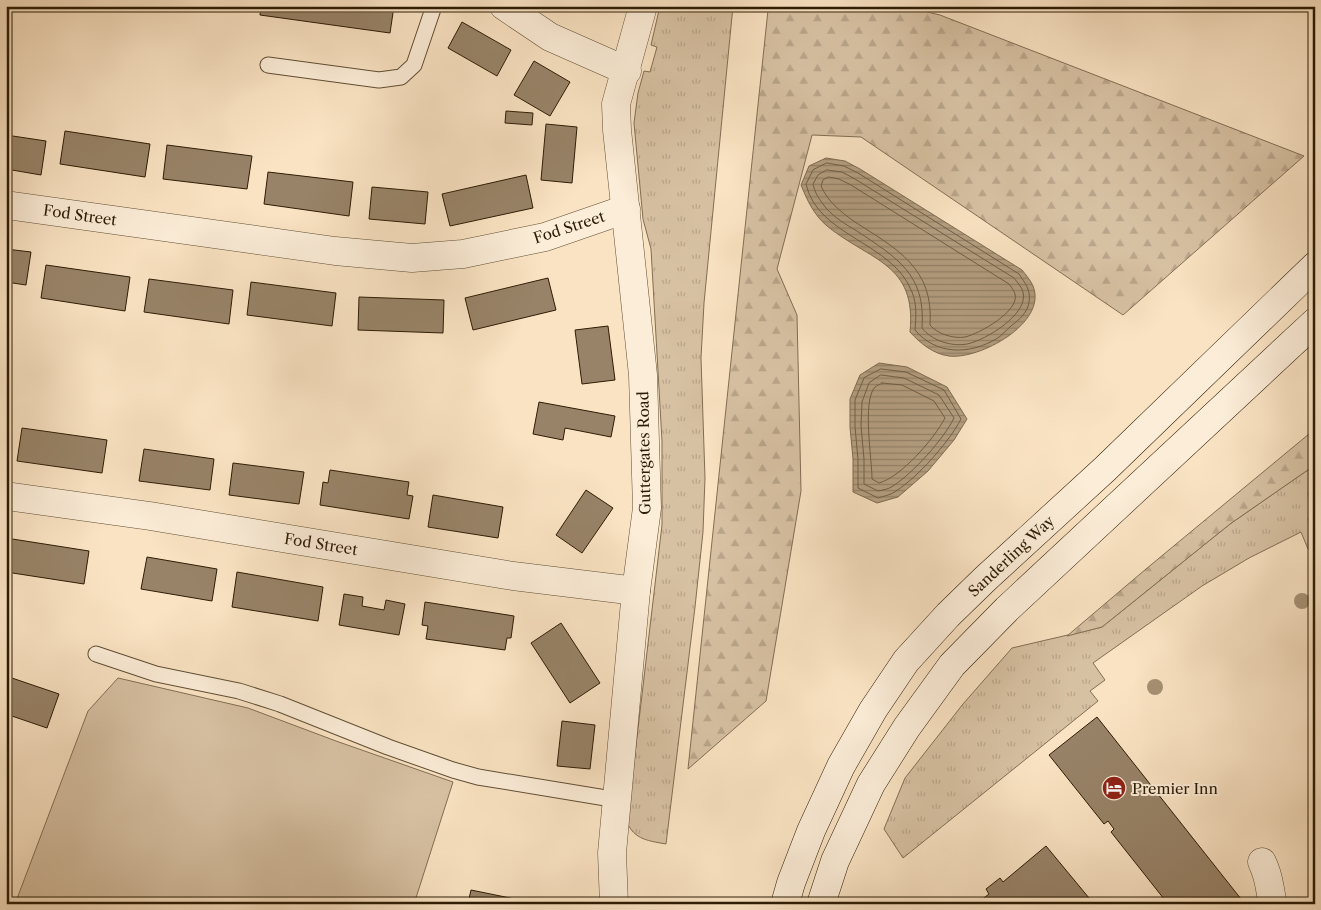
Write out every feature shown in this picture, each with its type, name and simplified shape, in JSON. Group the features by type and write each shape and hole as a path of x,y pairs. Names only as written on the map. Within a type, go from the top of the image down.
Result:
{"street":[{"path":"504,6 550,37 626,71"},
{"name":"Guttergates Road","path":"614,904 612,853 636,590 647,508 643,375 617,130 616,104 643,6"},
{"name":"Fod Street","path":"6,205 335,251 412,258 463,254 545,237 626,209"},
{"name":"Sanderling Way","path":"785,904 811,832 840,766 873,710 906,662 948,615 985,579 1105,469 1315,266"},
{"path":"821,904 835,861 871,784 907,727 952,665 1007,609 1315,322"},
{"name":"Fod Street","path":"6,496 150,516 513,576 636,590"},
{"path":"1262,862 1270,883 1270,895 1273,904"}],"lane":[{"path":"268,65 379,80 400,77 414,65 434,6"},
{"path":"96,654 156,674 239,691 280,704 388,747 478,777 618,800"}],"green space":[{"path":"660,6 733,6 704,303 701,358 705,478 703,532 666,844 643,839 634,833 627,822 662,525 662,441 651,249 643,219 634,123 638,93 644,71 650,72 657,47 651,45"},
{"path":"774,6 902,6 940,15 1304,156 1123,315 861,137 812,135 777,269 797,315 801,491 766,701 688,769 768,10"},
{"path":"1315,429 1315,465 1230,524 1102,627 1067,636 1146,569"},
{"path":"1315,465 1315,547 1308,549 1301,532 1249,558 1202,586 1093,663 1105,680 1090,691 1098,701 903,858 884,829 905,778 963,704 1012,648 1102,627 1230,524"},
{"path":"118,678 248,708 453,782 414,904 15,904 88,711"}],"water":[{"path":"826,158 845,161 860,169 1022,270 1033,286 1035,300 1030,313 1021,325 993,345 962,356 943,355 918,340 910,332 910,309 906,291 898,277 887,266 827,226 808,202 801,185 809,166"},
{"path":"879,363 907,367 947,387 967,419 954,440 928,471 898,497 877,503 853,492 850,399 860,375"}],"building":[{"path":"100,6 138,6 138,8"},
{"path":"161,6 247,6 247,10 161,8"},
{"path":"261,6 343,6 370,10 370,6 394,6 390,33 260,15"},
{"path":"462,22 511,50 497,76 448,48"},
{"path":"534,61 570,82 550,116 514,95"},
{"path":"506,111 533,113 532,125 505,123"},
{"path":"546,124 577,127 572,183 541,180"},
{"path":"65,131 150,144 145,177 60,164"},
{"path":"6,135 46,141 41,175 6,169"},
{"path":"167,145 252,156 247,189 163,179"},
{"path":"268,172 353,182 349,216 264,204"},
{"path":"526,175 533,208 450,226 442,194"},
{"path":"372,187 428,192 425,224 369,219"},
{"path":"6,249 31,252 26,285 6,282"},
{"path":"46,265 130,277 125,311 41,298"},
{"path":"548,278 556,310 473,330 465,298"},
{"path":"149,279 233,290 229,324 144,312"},
{"path":"251,282 336,293 332,326 247,315"},
{"path":"359,297 444,300 443,333 358,330"},
{"path":"608,326 615,380 582,384 575,330"},
{"path":"539,402 615,416 611,437 565,428 563,440 533,434"},
{"path":"22,428 107,440 102,473 17,461"},
{"path":"144,449 214,459 210,490 139,481"},
{"path":"233,463 304,472 299,504 229,495"},
{"path":"330,470 409,482 407,495 413,496 409,519 320,505 323,482 328,483"},
{"path":"586,490 613,508 582,553 556,535"},
{"path":"433,495 503,507 498,538 428,527"},
{"path":"6,538 89,551 84,584 6,572"},
{"path":"147,557 217,569 212,601 141,589"},
{"path":"237,572 323,587 318,621 232,607"},
{"path":"344,594 363,597 362,606 384,610 386,600 405,604 399,635 339,625"},
{"path":"425,602 514,616 511,638 507,638 505,650 426,639 428,626 422,625"},
{"path":"561,623 600,683 570,703 531,643"},
{"path":"6,676 59,694 47,728 6,714"},
{"name":"Premier Inn","path":"1097,717 1245,904 1168,904 1111,832 1114,829 1108,821 1104,824 1049,755"},
{"path":"562,721 595,725 590,769 557,766"},
{"path":"1046,846 1094,904 976,904 989,894 986,889 1000,878 1003,882"},
{"path":"471,890 515,899 514,904 468,903"}],"place":[{"name":"Premier Inn","path":"1114,788"}]}
